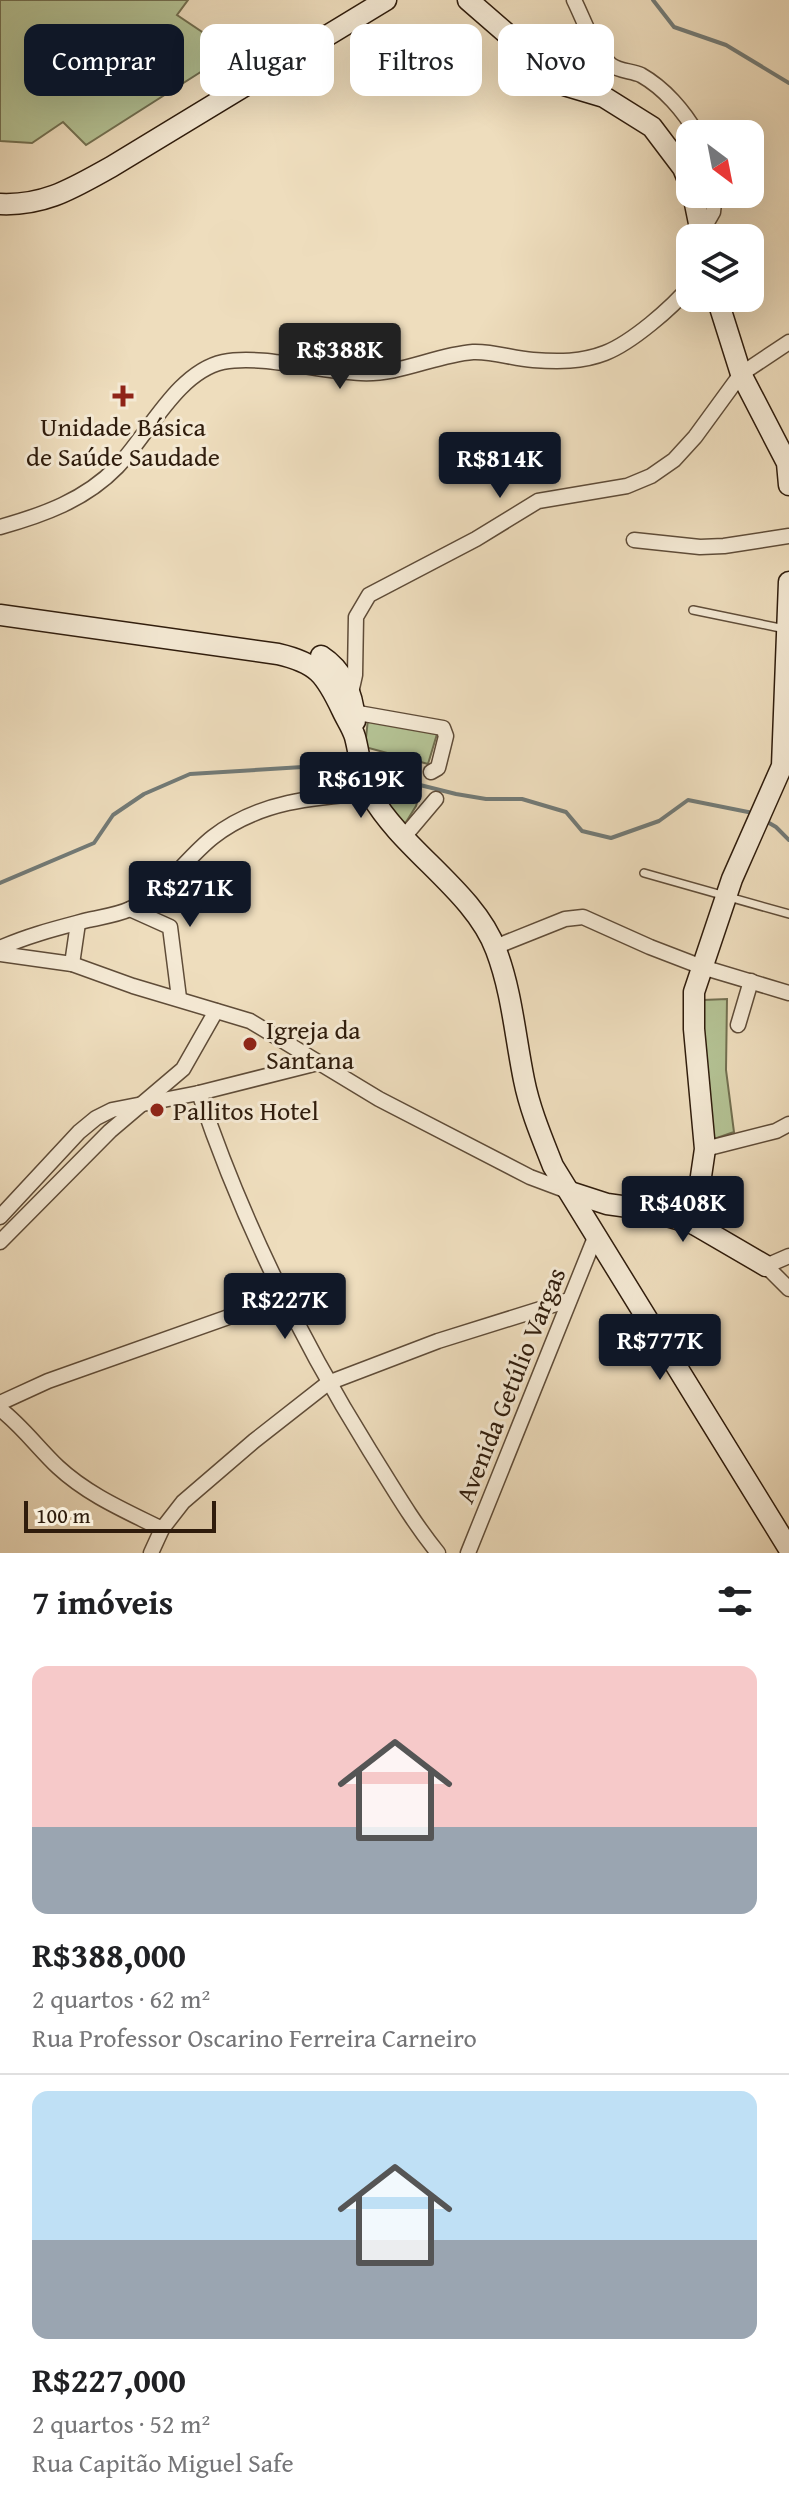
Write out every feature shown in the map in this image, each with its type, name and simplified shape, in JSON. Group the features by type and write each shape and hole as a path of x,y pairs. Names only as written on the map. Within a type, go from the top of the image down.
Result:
{"street":[{"path":"0,204 36,203 66,192 386,0"},
{"path":"468,0 567,86 604,97 652,127 676,157"},
{"path":"574,0 598,48 611,65 639,74 651,82 687,120"},
{"path":"0,527 58,508 89,490 115,469 168,401 203,370 220,363 258,361 363,374 388,373 475,352 567,362 606,353 641,330 676,299"},
{"path":"721,312 741,374 788,462 789,485"},
{"path":"789,342 741,374 695,437 674,460 651,476 627,486 538,501 476,539 369,595 356,617 355,675 350,712 364,776 403,838 467,904 495,947 513,1007 524,1080 535,1121 553,1166 789,1549"},
{"path":"634,540 700,547 789,536"},
{"path":"694,1224 705,1149 694,1029 694,992 725,898 785,761 789,582"},
{"path":"0,601 48,616 300,659 318,669 350,712 443,728 446,736 438,768 431,772"},
{"path":"0,615 48,616"},
{"path":"0,948 31,935 130,909 162,887 213,837 239,820 269,806 318,797 364,776"},
{"path":"403,838 436,799"},
{"path":"130,909 170,927 179,998"},
{"path":"495,947 565,919 583,917 702,967 789,993"},
{"path":"72,964 78,923"},
{"path":"0,954 72,964 250,1021 379,1099 530,1177 607,1204 643,1209 694,1224 766,1266 789,1289"},
{"path":"738,1025 751,981"},
{"path":"1,1239 110,1131 183,1069 216,1011"},
{"path":"0,1217 79,1132 112,1110 199,1093 318,1063"},
{"path":"199,1093 250,1220 328,1383 415,1524 438,1553"},
{"path":"705,1149 776,1131 789,1124"},
{"path":"596,1235 607,1204"},
{"name":"Avenida Getúlio Vargas","path":"468,1553 596,1235"},
{"path":"766,1266 789,1256"},
{"path":"162,1529 87,1489 58,1468 0,1406 48,1381 285,1297"},
{"path":"151,1553 162,1529 183,1502 328,1383 438,1341 569,1300"}],"lane":[{"path":"693,610 787,629"},
{"path":"644,873 789,914"}],"green space":[{"path":"0,0 188,0 177,15 200,30 200,72 184,83 184,24 24,24 24,96 163,96 86,145 63,122 32,143 0,141"},
{"path":"368,719 437,734 428,764 365,747"},
{"path":"371,775 421,788 416,806 403,827 388,807"},
{"path":"727,999 726,1070 734,1132 711,1140 704,1074 703,1000"}],"waterway":[{"path":"653,0 674,27 726,45 789,83"},
{"path":"0,883 94,843 113,815 144,794 190,774 319,766 356,769"},
{"path":"368,772 456,794 486,799 522,799 566,812 582,831 611,838 659,821 688,800 753,813"},
{"path":"764,820 789,840"}],"place":[{"name":"Unidade Básica de Saúde Saudade","path":"123,396"},
{"name":"Igreja da Santana","path":"250,1044"},
{"name":"Pallitos Hotel","path":"157,1110"}]}
